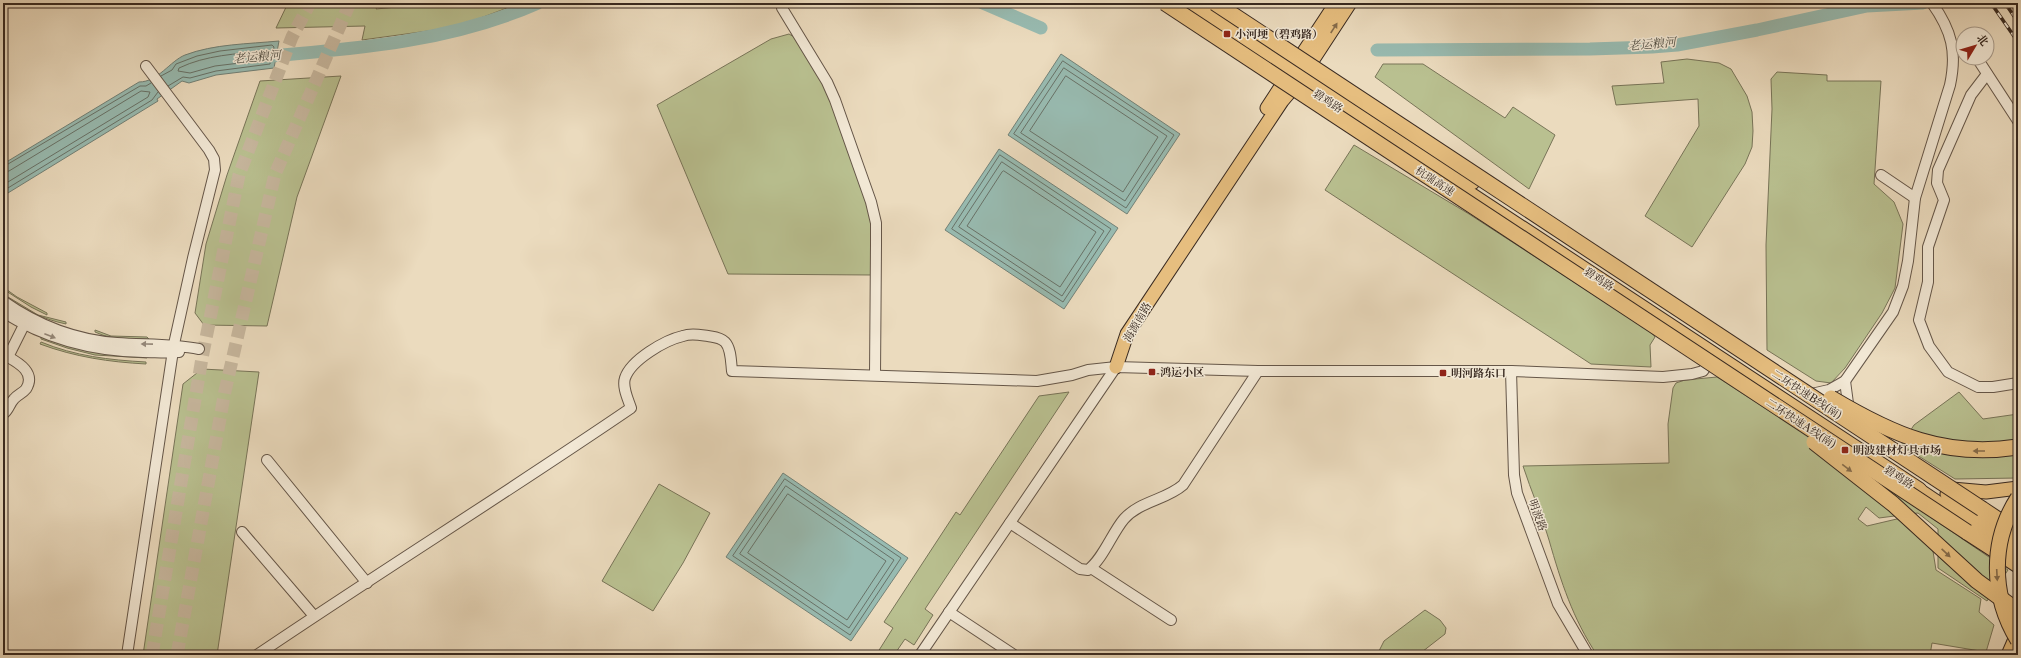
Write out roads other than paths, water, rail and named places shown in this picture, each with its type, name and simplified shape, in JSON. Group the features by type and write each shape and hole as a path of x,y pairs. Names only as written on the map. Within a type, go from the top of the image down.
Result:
{"highway":[{"name":"杭瑞高速","path":"1165,3 1710,357"},
{"name":"碧鸡路","path":"1179,3 1297,74 1802,396 1854,430 1923,484"},
{"name":"碧鸡路","path":"1201,3 1297,74 1710,357 1923,484"},
{"path":"1214,3 1597,255 1819,391 1884,428 1912,440 1950,449 1979,451 2018,447"},
{"name":"二环快速B线(南)","path":"1597,255 2018,533"},
{"name":"二环快速A线(南)","path":"1710,357 2018,565"},
{"path":"1710,357 1878,491 1977,581 2018,611"},
{"path":"2018,498 2003,530 1997,564 2001,600 2009,623 2018,640"}],"main road":[{"name":"海源南路","path":"1297,74 1336,3"},
{"name":"海源南路","path":"1116,367 1114,354 1116,340 1122,327 1297,74 1350,3"},
{"path":"1923,484 1967,491 1995,491 2018,488"},
{"name":"碧鸡路","path":"1923,484 2018,542"},
{"name":"碧鸡路","path":"1923,484 2018,556"},
{"path":"2008,655 2018,632"}],"street":[{"path":"1934,7 1955,45"},
{"path":"782,8 827,82 871,202 876,223 874,375"},
{"path":"1802,396 1829,390 1845,381 1893,312 1903,286 1908,261 1915,198 1950,85 1955,62"},
{"path":"127,655 174,348 193,258 215,170 214,159 210,150 146,66"},
{"path":"1982,66 2018,121"},
{"path":"1987,74 1971,95 1938,170 1937,183 1944,200 1928,247 1928,282 1919,320 1929,346 1948,372 1978,386 1993,387 2018,383"},
{"path":"1881,175 1915,198"},
{"path":"3,301 26,321"},
{"path":"3,312 26,321 100,341 174,348"},
{"path":"3,414 14,399 26,389 28,380 23,367 5,356 26,321"},
{"path":"257,655 314,616 540,470 631,408 625,390 625,380 629,371 652,351 684,336 696,334 717,337 724,340 728,346 732,371 1037,381 1072,375 1088,370 1116,367 1258,371 1511,371 1663,377 1692,374 1703,370 1710,357"},
{"path":"920,655 1116,367"},
{"path":"1010,523 1080,569 1085,570 1091,568 1124,519 1142,505 1176,491 1183,485 1258,371"},
{"name":"明波路","path":"1511,371 1514,475 1517,493 1558,604 1588,655"},
{"path":"1845,381 1847,403 1854,430"},
{"path":"267,460 367,583"},
{"path":"242,532 314,616"},
{"path":"1091,568 1171,620"},
{"path":"949,612 1014,655"}],"water":[{"path":"279,41 274,68 216,75 189,83 182,81 157,99 158,101 3,196 3,164 139,82 152,79 179,58 196,51 219,47"},
{"path":"1061,54 1180,134 1127,214 1008,135"},
{"path":"999,149 1118,228 1064,309 945,230"},
{"path":"783,473 908,558 851,641 726,557"}],"waterway":[{"name":"老运粮河","path":"260,57 331,51 402,42 471,27 538,3"},
{"name":"老运粮河","path":"983,3 1041,28"},
{"name":"老运粮河","path":"1377,50 1590,49 1677,45 1757,30 1867,6 1923,3"}],"tunnel":[{"path":"152,655 202,358 239,175 292,37 310,3"},
{"path":"177,655 225,391 275,174 350,3"}],"railway":[{"path":"1991,3 2018,42"},
{"path":"2005,3 2018,22"}],"place":[{"name":"小河埂（碧鸡路）","path":"1227,34"},
{"name":"鸿运小区","path":"1152,372"},
{"name":"明河路东口","path":"1443,373"},
{"name":"明波建材灯具市场","path":"1845,450"}]}
